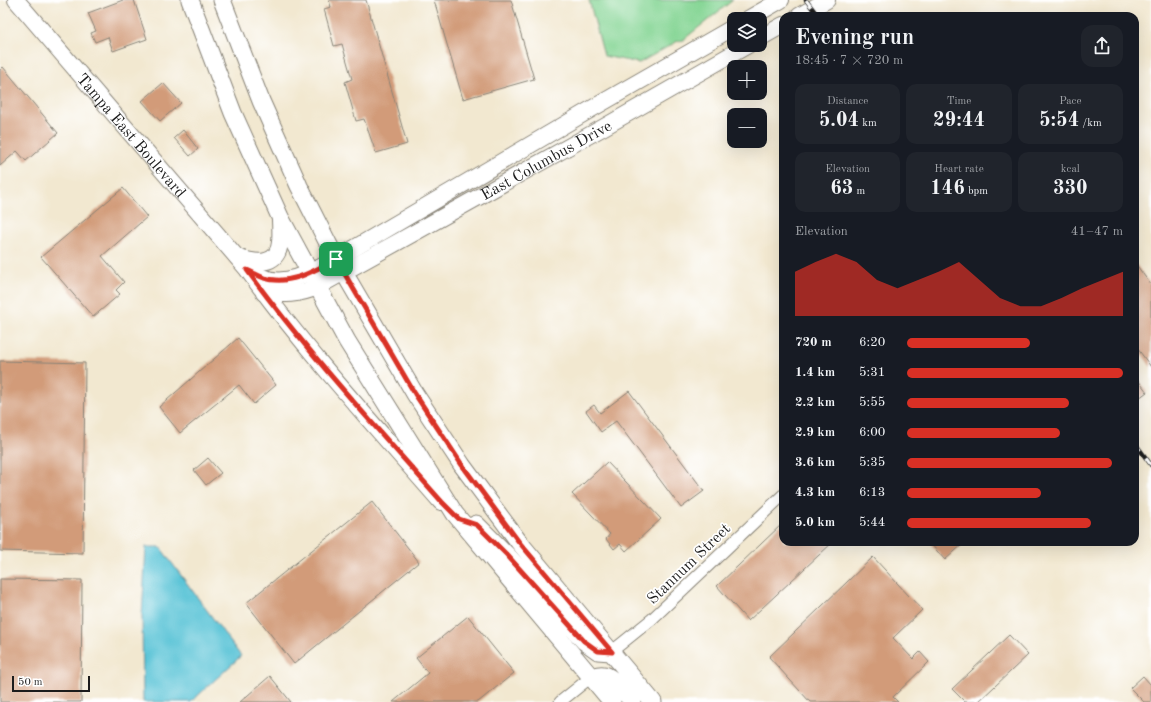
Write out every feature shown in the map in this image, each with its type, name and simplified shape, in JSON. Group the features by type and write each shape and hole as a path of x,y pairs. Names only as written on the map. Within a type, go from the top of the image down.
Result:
{"main road":[{"path":"190,0 233,113 280,217 367,375 457,516 612,702"},
{"path":"222,0 261,101 299,186 340,266 415,394 466,470 519,542 653,702"},
{"path":"457,516 477,525 507,555 584,641 598,651 612,652"},
{"path":"591,677 598,675 610,679 633,702"}],"street":[{"name":"Tampa East Boulevard","path":"16,0 247,270 273,306 340,387 442,502 457,516"},
{"path":"760,12 781,0"},
{"path":"806,12 827,0"},
{"path":"767,34 779,27"},
{"name":"East Columbus Drive","path":"340,266 593,108 727,31"},
{"name":"East Columbus Drive","path":"340,266 604,127 736,52"},
{"path":"593,108 604,127"},
{"path":"235,257 250,262 262,263 270,260 276,254 280,243 280,217"},
{"path":"264,293 290,295 306,292 314,280 340,266"},
{"name":"Tampa East Boulevard","path":"247,270 264,278 280,280 314,280"},
{"name":"Stannum Street","path":"612,652 652,619 779,499"},
{"path":"560,702 591,677"}],"green space":[{"path":"589,0 733,0 683,40 678,41 639,63 604,56"}],"water":[{"path":"146,547 160,547 241,656 191,702 143,702 142,615"}],"building":[{"path":"123,0 134,0 147,39 113,51 108,37 95,42 91,33 96,31 88,13"},
{"path":"329,0 366,0 407,144 376,153 364,119 356,121 345,82 352,79 342,44 334,46 324,9 331,7"},
{"path":"434,0 511,0 534,79 463,99"},
{"path":"3,67 58,133 26,161 17,151 0,166 0,70"},
{"path":"163,83 181,103 160,121 142,101"},
{"path":"183,130 198,149 190,156 174,138"},
{"path":"123,188 147,217 102,256 124,282 116,290 120,294 93,317 41,257"},
{"path":"1139,268 1151,285 1151,367 1139,350"},
{"path":"238,338 276,385 254,404 239,385 180,433 159,407"},
{"path":"0,361 85,363 83,553 0,551"},
{"path":"1139,381 1147,392 1139,398"},
{"path":"629,391 704,491 681,508 616,421 601,432 586,411 594,405 600,413"},
{"path":"208,458 221,473 206,485 194,470"},
{"path":"607,462 661,519 626,551 620,544 614,549 606,539 610,534 572,494"},
{"path":"372,502 419,562 294,664 246,603"},
{"path":"779,527 779,546 829,546 748,621 717,586"},
{"path":"933,546 961,546 945,560"},
{"path":"873,557 922,610 893,638 913,659 920,652 929,662 893,697 898,702 810,702 769,657"},
{"path":"0,579 82,580 81,702 0,702"},
{"path":"468,616 514,673 478,702 393,702 428,673 416,658"},
{"path":"1009,635 1028,655 978,702 965,702 952,689"},
{"path":"270,676 291,702 240,702"},
{"path":"1143,676 1151,685 1151,702 1144,702 1130,688"}],"railway":[{"path":"806,0 815,12"},
{"path":"1139,448 1151,465"}],"route":[{"path":"336,259 415,394 462,465 519,542 612,652 598,651 584,641 507,555 477,525 459,519 442,502 340,387 273,306 247,270 264,278 280,280 292,279 310,273 336,259"}]}
